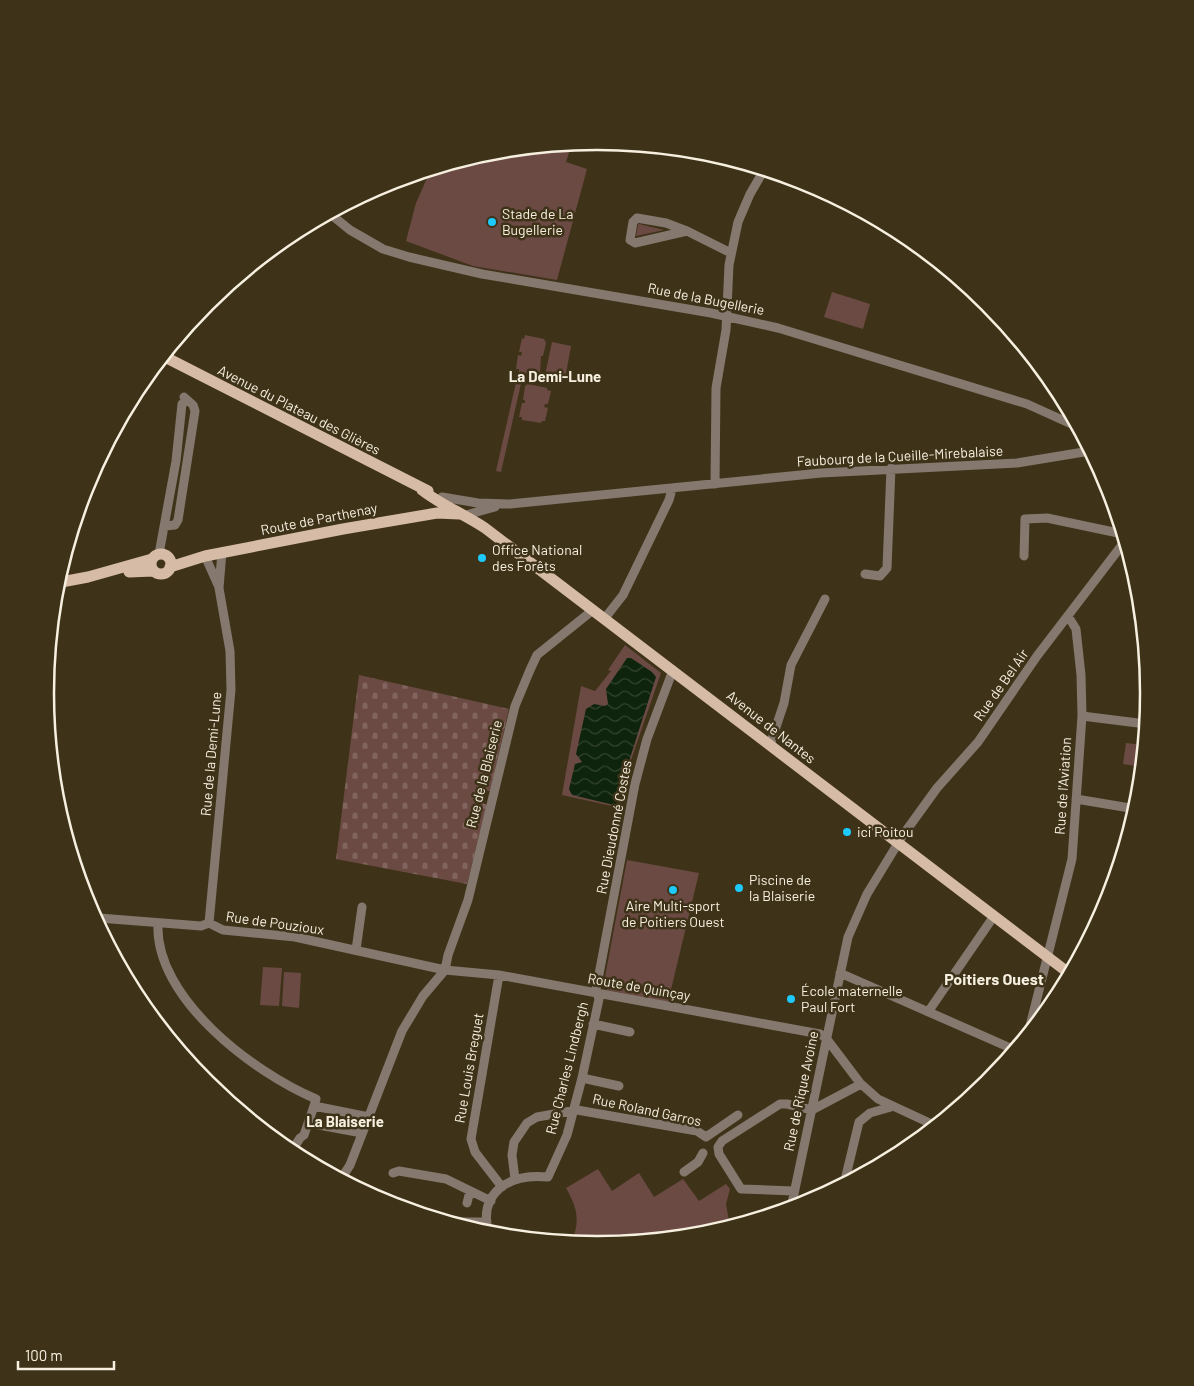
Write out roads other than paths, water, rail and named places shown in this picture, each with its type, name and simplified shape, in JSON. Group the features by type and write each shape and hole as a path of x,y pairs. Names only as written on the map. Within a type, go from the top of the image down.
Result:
{"main road":[{"name":"Avenue du Plateau des Glières","path":"168,359 422,490 442,497 452,507"},
{"name":"Avenue du Plateau des Glières","path":"422,490 434,500 452,507"},
{"name":"Avenue de Nantes","path":"452,507 466,515 605,618 1064,970"},
{"name":"Route de Parthenay","path":"439,513 452,507"},
{"name":"Route de Parthenay","path":"65,581 88,577 101,578 143,570 161,562 205,556 439,513 466,515"}],"street":[{"path":"715,484 716,388 727,316 731,253 738,222 760,175"},
{"name":"Rue de la Bugellerie","path":"335,218 350,230 383,250 482,274 727,316 778,328 1027,404 1068,422"},
{"path":"687,231 635,243 630,240 633,222 637,218 666,222 687,231 731,253"},
{"path":"161,562 183,400"},
{"name":"Faubourg de la Cueille-Mirebalaise","path":"672,489 891,468 1017,463 1083,452"},
{"path":"865,574 880,576 887,568 891,468"},
{"path":"442,497 478,503 510,504 672,489 669,500 623,595 605,618"},
{"path":"452,507 478,503"},
{"path":"466,515 510,504"},
{"path":"1024,556 1025,519 1047,518 1116,532"},
{"name":"Rue de Bel Air","path":"899,843 937,788 978,742 1037,656 1120,547"},
{"name":"Rue de la Demi-Lune","path":"219,588 222,552"},
{"name":"Rue de la Demi-Lune","path":"205,556 219,588 230,652 231,690 210,924"},
{"path":"770,745 784,703 791,665 825,599"},
{"name":"Rue de la Blaiserie","path":"445,970 448,956 468,900 515,706 537,655 593,610"},
{"name":"Rue de l'Aviation","path":"1032,1019 1072,859 1082,716 1081,675 1076,629 1068,616"},
{"name":"Rue Dieudonné Costes","path":"599,993 596,990 635,784 647,739 673,670"},
{"path":"1082,716 1139,723"},
{"path":"1076,799 1128,808"},
{"name":"Rue de Rique Avoine","path":"792,1200 848,937 867,894 899,843"},
{"path":"356,950 362,907"},
{"path":"928,1012 994,916"},
{"name":"Rue de Pouzioux","path":"103,918 200,926 210,924 223,930 295,937 445,970"},
{"path":"158,923 157,934 169,971 190,1006 215,1032 276,1080 316,1099 304,1135 295,1145"},
{"path":"345,1173 350,1165 408,1019 423,996 445,970"},
{"name":"Route de Quinçay","path":"445,970 498,975 599,993 761,1022 820,1034 826,1038"},
{"path":"840,973 1008,1047"},
{"name":"Rue Louis Breguet","path":"498,975 471,1139 475,1152 502,1186"},
{"name":"Rue Charles Lindbergh","path":"515,1178 548,1177 567,1136 582,1078 599,993"},
{"path":"593,1024 630,1032"},
{"path":"826,1038 861,1084 892,1107 929,1123"},
{"path":"582,1078 619,1086"},
{"path":"794,1191 741,1189 718,1154 718,1147 722,1141 780,1104 812,1110 861,1084"},
{"path":"314,1106 369,1117"},
{"path":"846,1175 859,1122 870,1112 892,1107"},
{"path":"487,1225 491,1201 502,1186 515,1178 512,1155 514,1142 528,1123 537,1118 574,1109"},
{"name":"Rue Roland Garros","path":"574,1109 697,1131 706,1137 738,1115"},
{"path":"308,1123 362,1133"},
{"path":"684,1172 698,1162 703,1153"},
{"path":"393,1173 399,1171 446,1179 491,1201"},
{"path":"467,1203 470,1191"},
{"path":"474,1222 486,1222"}],"water":[{"path":"627,658 631,658 652,672 656,677 630,758 621,802 618,806 572,795 569,789 575,764 582,762 576,754 586,709 594,704 605,706 608,704 606,689"}],"place":[{"name":"Stade de La Bugellerie","path":"492,222"},
{"name":"Office National des Forêts","path":"482,558"},
{"name":"ici Poitou","path":"847,832"},
{"name":"Piscine de la Blaiserie","path":"739,888"},
{"name":"Aire Multi-sport de Poitiers Ouest","path":"673,890"},
{"name":"École maternelle Paul Fort","path":"791,999"}],"district":[{"name":"La Demi-Lune","path":"555,377"},
{"name":"Poitiers Ouest","path":"994,979"},
{"name":"La Blaiserie","path":"345,1122"}]}
